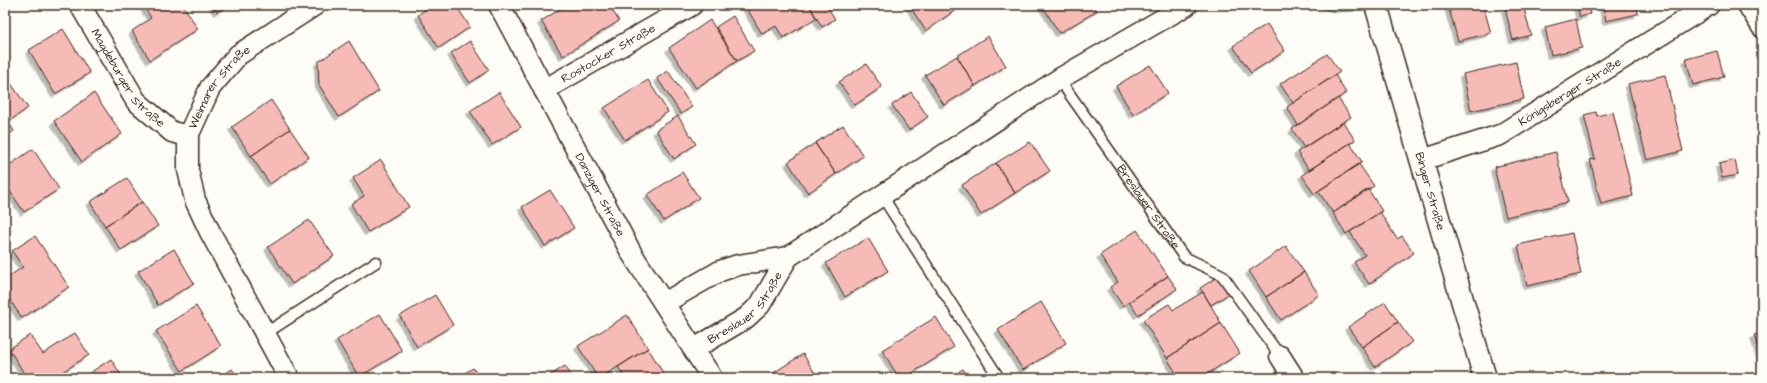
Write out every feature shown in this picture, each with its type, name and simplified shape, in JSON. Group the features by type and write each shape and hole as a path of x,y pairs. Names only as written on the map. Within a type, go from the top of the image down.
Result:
{"main road":[{"name":"Binger Straße","path":"1376,5 1485,378"}],"street":[{"name":"Magdeburger Straße","path":"80,5 136,101 172,132 188,136"},
{"name":"Weimarer Straße","path":"290,378 210,232 195,200 188,170 188,136 210,88 238,55 315,5"},
{"name":"Danziger Straße","path":"499,5 632,254 712,378"},
{"name":"Rostocker Straße","path":"544,90 692,5"},
{"name":"Breslauer Straße","path":"664,303 720,271 738,265 788,257 1059,79 1187,5"},
{"name":"Königsberger Straße","path":"1422,160 1500,135 1709,5"},
{"path":"1748,5 1762,27"},
{"name":"Breslauer Straße","path":"694,349 746,318 760,305 788,257"},
{"path":"1280,356 1294,378"}],"lane":[{"name":"Breslauer Straße","path":"1059,79 1184,257 1222,275 1280,356"},
{"path":"882,196 999,378"},
{"path":"266,332 376,262"}],"green space":[{"path":"1313,5 1352,5 1354,11 1334,12"}],"building":[{"path":"143,5 183,5 198,29 150,60 132,31 151,18"},
{"path":"213,5 229,5 217,12"},
{"path":"431,5 456,5 470,27 439,48 418,15"},
{"path":"567,5 609,5 619,21 563,56 541,21"},
{"path":"745,5 809,5 816,18 783,38 776,26 762,34"},
{"path":"809,5 826,5 835,19 822,27"},
{"path":"909,5 961,5 961,6 926,31"},
{"path":"1042,5 1093,5 1097,11 1059,33"},
{"path":"1448,5 1483,5 1491,33 1458,41"},
{"path":"1523,5 1531,35 1513,40 1505,9"},
{"path":"1577,5 1588,5 1590,14 1580,17"},
{"path":"1603,5 1637,5 1638,14 1606,21"},
{"path":"733,16 754,51 737,61 716,27"},
{"path":"1576,19 1582,48 1551,55 1545,27"},
{"path":"710,20 737,61 696,88 669,48"},
{"path":"1267,24 1285,51 1251,73 1233,46"},
{"path":"63,29 90,73 55,94 29,50"},
{"path":"988,36 1006,66 975,86 957,56"},
{"path":"349,41 379,91 339,117 319,85 318,62"},
{"path":"470,41 489,70 470,83 451,53"},
{"path":"1717,51 1724,77 1693,85 1686,59"},
{"path":"1327,54 1340,72 1293,103 1280,84"},
{"path":"957,56 975,86 944,105 925,75"},
{"path":"1516,62 1524,99 1471,111 1463,74"},
{"path":"866,64 882,87 855,105 839,82"},
{"path":"1150,65 1168,93 1133,115 1116,86"},
{"path":"668,71 692,107 681,114 657,78"},
{"path":"5,75 28,108 8,122 5,117"},
{"path":"1335,75 1346,93 1298,125 1287,107"},
{"path":"1665,75 1683,151 1647,160 1628,84"},
{"path":"648,80 668,112 625,140 604,108"},
{"path":"499,92 521,127 492,145 470,111"},
{"path":"911,92 928,117 909,130 892,105"},
{"path":"94,93 122,134 82,162 54,121"},
{"path":"1338,98 1351,117 1304,148 1292,129"},
{"path":"271,100 290,129 251,156 232,127"},
{"path":"1596,112 1597,116 1613,112 1633,196 1601,204 1590,160 1595,159 1584,115"},
{"path":"678,116 696,144 674,159 656,130"},
{"path":"5,117 14,131 5,137"},
{"path":"1343,122 1355,140 1309,170 1297,152"},
{"path":"843,125 863,156 836,174 815,143"},
{"path":"290,129 309,157 270,184 251,156"},
{"path":"1030,142 1050,171 1015,193 996,163"},
{"path":"815,143 836,174 808,193 788,162"},
{"path":"1350,143 1362,162 1314,194 1302,175"},
{"path":"33,149 59,189 24,212 5,184 5,168"},
{"path":"1556,152 1568,202 1506,217 1494,167"},
{"path":"381,160 409,207 368,232 351,204 364,196 353,178"},
{"path":"1735,160 1738,175 1722,178 1719,164"},
{"path":"996,163 1015,193 981,215 962,185"},
{"path":"1359,164 1374,186 1333,213 1318,191"},
{"path":"682,172 699,198 664,221 647,195"},
{"path":"127,178 142,202 105,226 90,202"},
{"path":"1368,189 1382,211 1346,234 1333,213"},
{"path":"550,190 574,228 545,246 522,207"},
{"path":"142,202 158,226 121,250 105,226"},
{"path":"1380,212 1397,239 1402,236 1414,253 1369,284 1354,262 1365,255 1350,232"},
{"path":"309,220 334,256 292,284 268,247"},
{"path":"1137,230 1168,276 1123,306 1110,287 1118,282 1100,255"},
{"path":"1572,233 1581,274 1527,286 1518,245"},
{"path":"35,236 69,287 22,318 5,293 5,279 23,267 12,251"},
{"path":"868,238 888,271 845,297 826,263"},
{"path":"1286,246 1304,272 1266,297 1249,271"},
{"path":"174,249 194,283 158,305 138,271"},
{"path":"1304,272 1319,295 1281,320 1266,297"},
{"path":"1168,276 1177,289 1138,315 1129,302"},
{"path":"1219,276 1230,293 1211,305 1200,288"},
{"path":"1203,292 1221,323 1167,358 1143,320 1169,304 1173,310"},
{"path":"435,295 453,325 417,347 400,316"},
{"path":"1041,302 1066,343 1023,370 998,330"},
{"path":"1385,302 1398,322 1362,347 1348,327"},
{"path":"196,306 221,346 182,371 156,331"},
{"path":"380,314 402,351 359,377 337,340"},
{"path":"627,315 648,348 598,378 578,346"},
{"path":"936,317 954,347 904,378 899,378 882,350"},
{"path":"1398,322 1412,342 1375,367 1362,347"},
{"path":"1221,323 1240,353 1201,378 1179,378 1167,358"},
{"path":"75,333 89,355 53,378 27,378 9,349 30,335 43,354"},
{"path":"1762,333 1762,362 1754,335"},
{"path":"648,348 666,378 625,378 618,367"},
{"path":"803,354 818,378 767,377"},
{"path":"111,359 123,378 82,378"},
{"path":"565,366 573,378 546,378"},
{"path":"473,368 480,378 457,378"},
{"path":"232,369 239,378 219,378"},
{"path":"963,369 969,378 949,378"}]}
